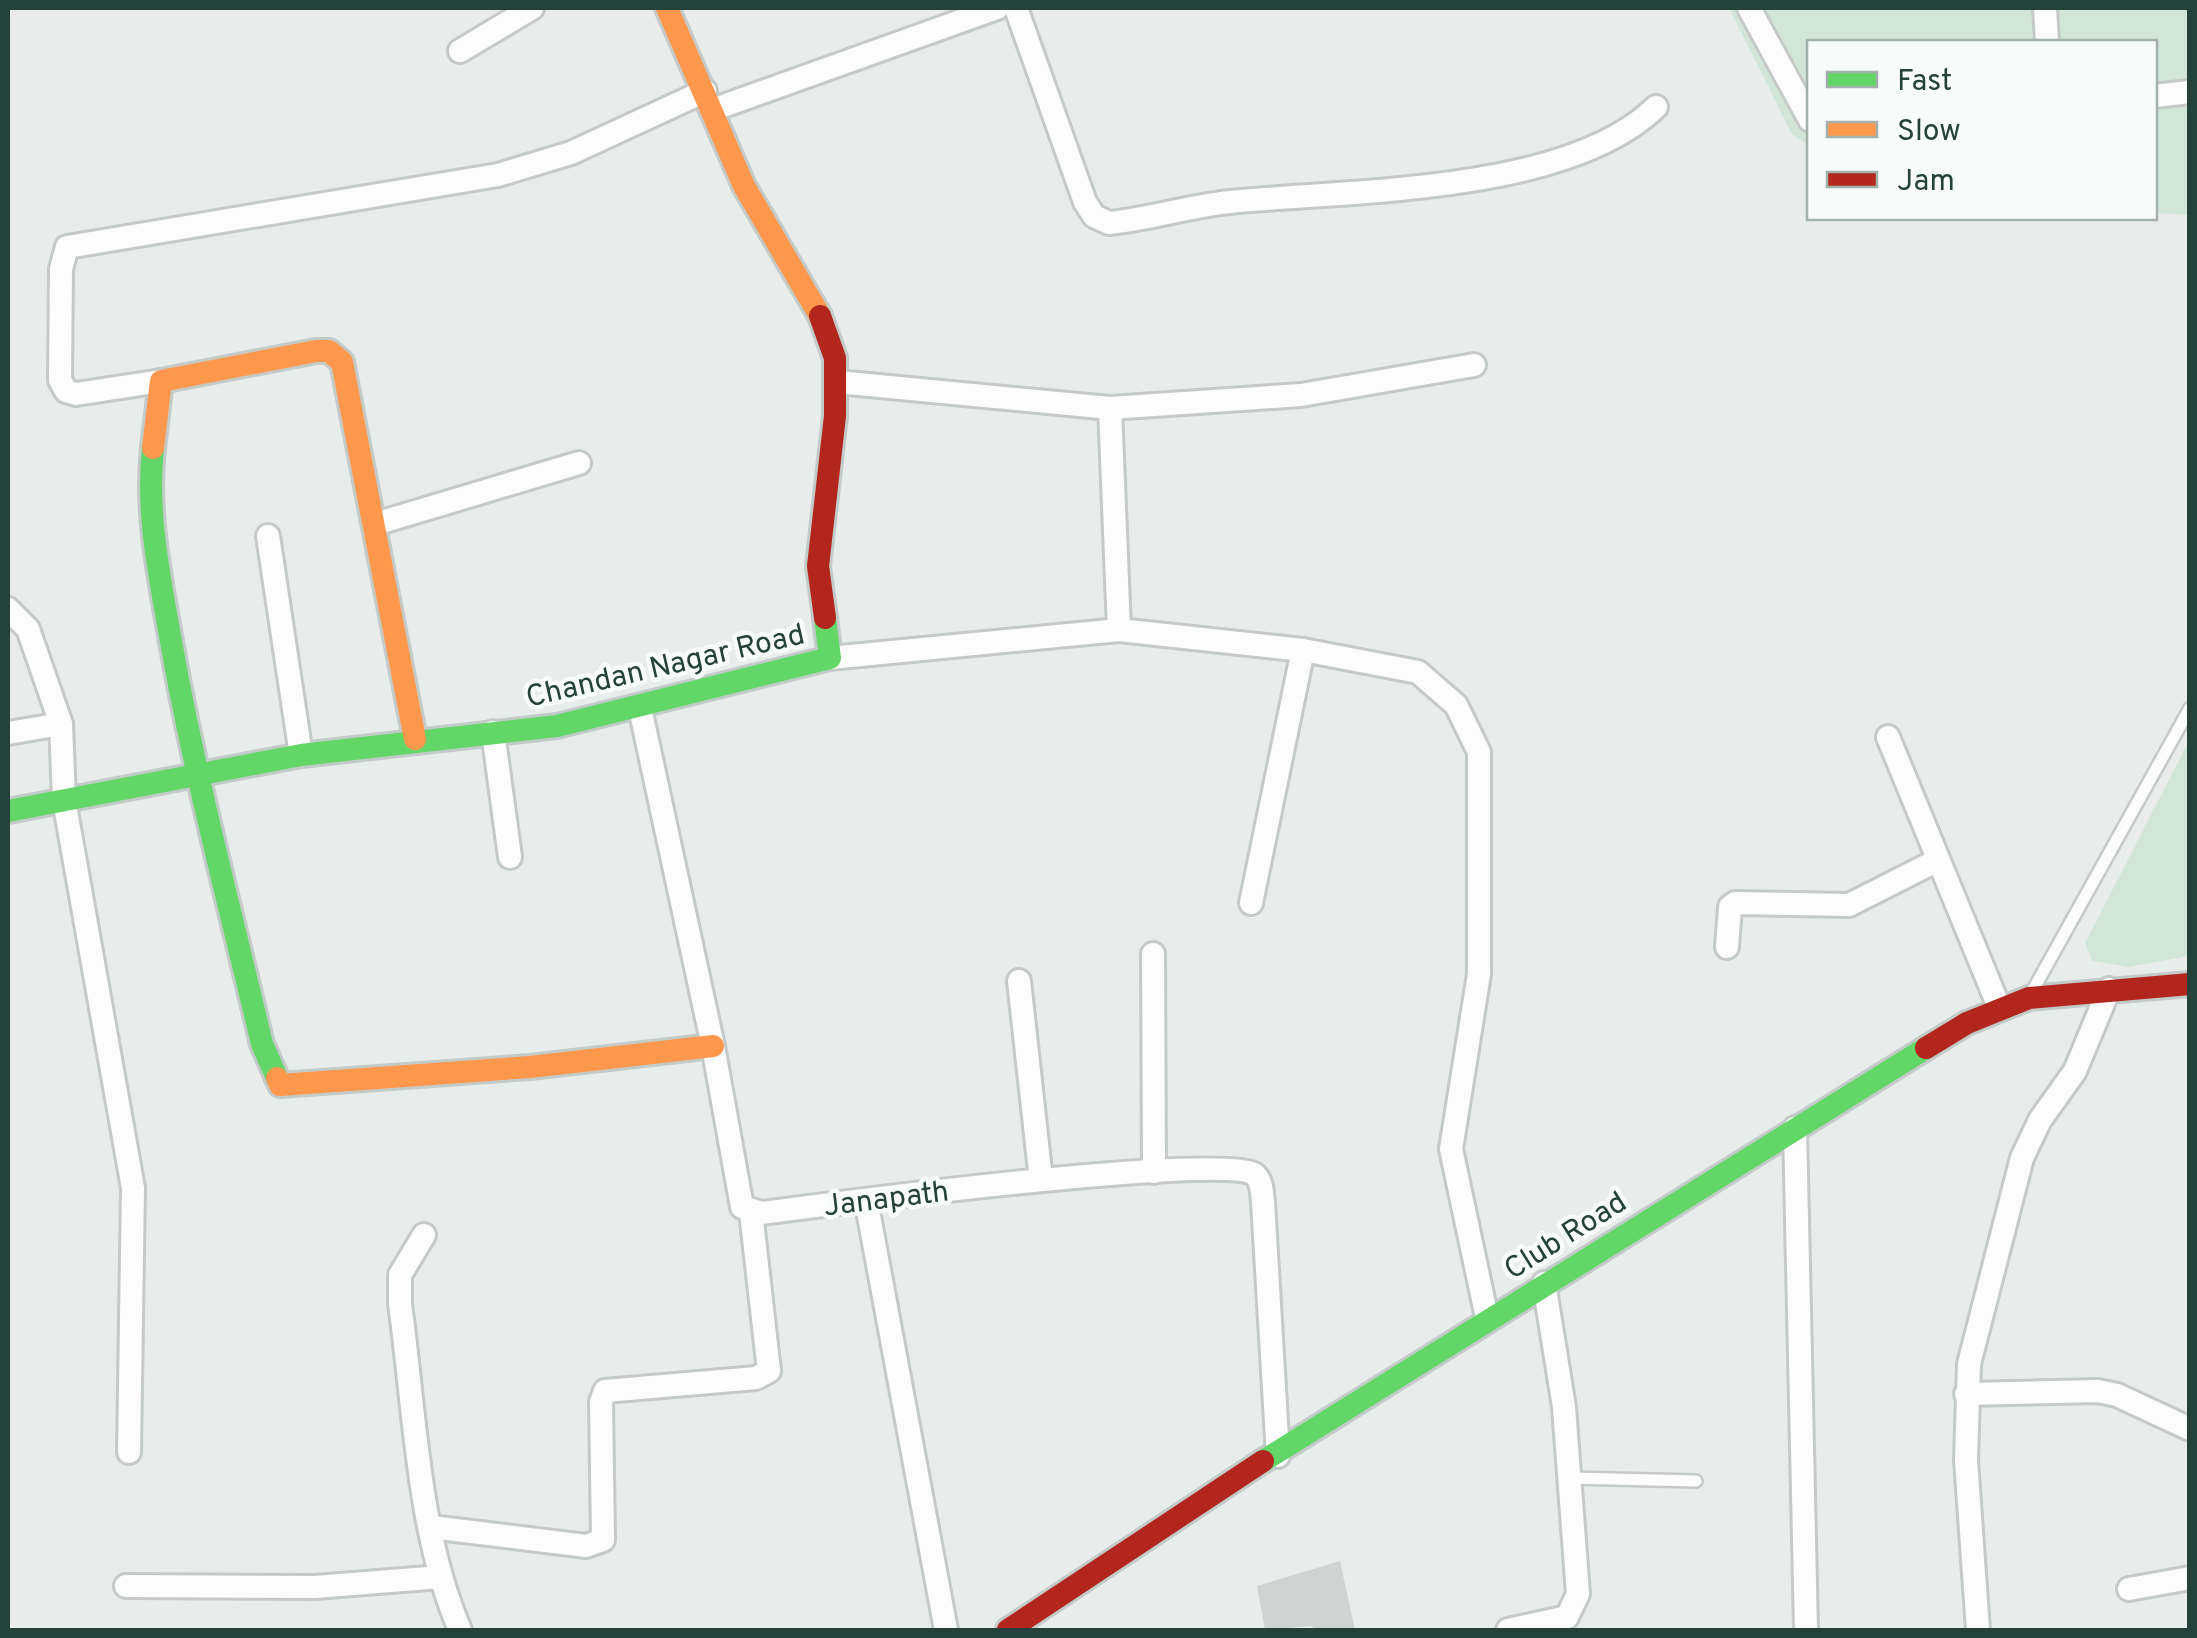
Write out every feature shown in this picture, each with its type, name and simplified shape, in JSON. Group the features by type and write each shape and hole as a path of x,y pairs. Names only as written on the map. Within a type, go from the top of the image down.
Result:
{"street":[{"path":"460,50 532,8"},
{"name":"Chandan Nagar Road","path":"8,811 301,755 415,739 557,726 830,658 818,566 838,382 826,326 756,211 668,8"},
{"path":"415,739 342,362 329,352 76,394 66,391 60,380 60,269 66,247 498,175 571,153 709,100 997,8"},
{"path":"1016,8 1085,202 1094,216 1109,223 1224,202 1483,178 1607,142 1638,124 1656,107"},
{"path":"1750,8 1807,114"},
{"path":"2045,8 2047,40"},
{"path":"2157,96 2190,92"},
{"path":"838,382 1110,408 1301,395 1474,365"},
{"path":"161,381 152,443 150,512 182,706 262,1044 280,1085 492,1070 713,1046"},
{"path":"1110,408 1119,630"},
{"path":"375,524 580,464"},
{"path":"268,536 301,755"},
{"path":"8,610 28,629 61,724 64,800 134,1188 130,1452"},
{"path":"830,658 1119,630 1303,650 1418,672 1456,705 1479,752 1479,974 1451,1149 1487,1318"},
{"path":"1251,903 1303,650"},
{"path":"431,1527 586,1546 603,1540 605,1390 756,1378 769,1371 750,1212 742,1206 737,1193 713,1046 640,708"},
{"path":"8,732 61,724"},
{"path":"493,732 510,856"},
{"path":"1888,737 2000,1007"},
{"path":"1727,947 1729,914 1735,903 1850,905 1938,860"},
{"path":"1154,954 1154,1172"},
{"path":"1019,981 1041,1180"},
{"name":"Club Road","path":"1008,1630 1041,1622 1081,1578 1278,1456 1487,1318 2000,1007 2029,998 2190,984"},
{"path":"1978,1630 1967,1501 1966,1394 1976,1333 2022,1158 2040,1120 2075,1071 2109,989"},
{"path":"1795,1128 1806,1630"},
{"name":"Janapath","path":"750,1212 1041,1180 1238,1168 1254,1174 1260,1183 1278,1456"},
{"path":"866,1200 946,1630"},
{"path":"424,1235 405,1263 399,1288 431,1527 441,1577 460,1630"},
{"path":"1508,1630 1553,1623 1574,1608 1578,1594 1570,1478 1544,1284"},
{"path":"1966,1394 2098,1392 2117,1395 2190,1429"},
{"path":"126,1586 315,1586 441,1577"},
{"path":"2129,1589 2190,1578"}],"lane":[{"path":"2029,998 2190,708"},
{"path":"1570,1478 1696,1481"}],"green space":[{"path":"1729,8 2189,8 2189,215 2157,213 2157,40 1807,40 1807,145 1791,133"},
{"path":"2189,741 2189,956 2129,967 2092,961 2085,943"}],"building":[{"path":"1340,1561 1355,1630 1314,1630 1312,1626 1265,1630 1257,1586"}],"traffic: fast":[{"path":"153,448 151,496 155,542 180,687 262,1044 277,1078"},
{"path":"8,811 301,755 557,726 830,658 825,618"},
{"path":"1263,1461 1926,1048"}],"traffic: slow":[{"path":"667,8 744,186 820,316"},
{"path":"153,448 161,381 316,351 329,351 342,362 415,739"},
{"path":"277,1078 280,1085 530,1067 713,1046"}],"traffic: jam":[{"path":"820,316 835,358 835,416 818,566 825,618"},
{"path":"1926,1048 1967,1023 2029,998 2190,984"},
{"path":"1008,1630 1263,1461"}]}
